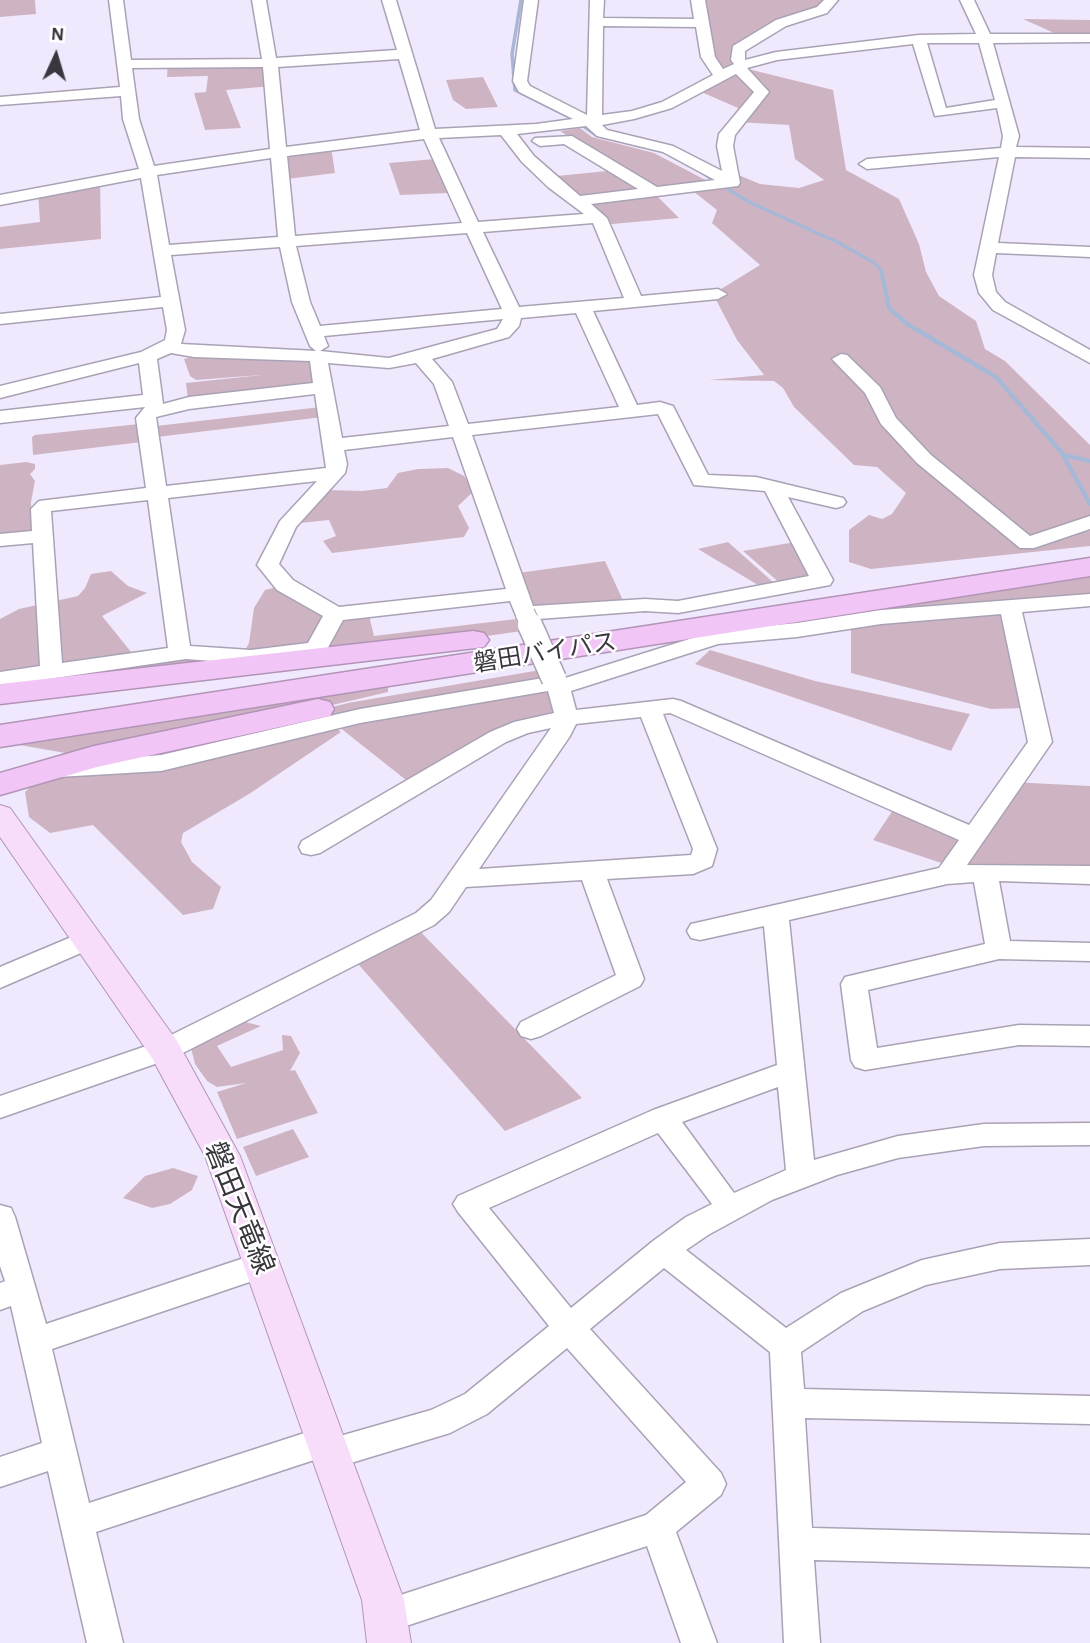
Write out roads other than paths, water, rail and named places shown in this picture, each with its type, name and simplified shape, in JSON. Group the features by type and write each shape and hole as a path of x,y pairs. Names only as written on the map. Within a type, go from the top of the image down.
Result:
{"highway":[{"name":"磐田バイパス","path":"0,736 1090,556"},
{"name":"磐田バイパス","path":"0,720 1090,567"},
{"path":"0,694 388,651 659,616 745,615"},
{"path":"0,783 94,757 158,746 325,707 643,649 745,615"},
{"path":"0,758 94,757"}],"main road":[{"name":"磐田天竜線","path":"0,815 165,1050 222,1156 383,1600 387,1630"}],"street":[{"path":"116,0 131,119 148,172 176,330 174,341 169,348"},
{"path":"259,0 270,63 287,242 300,302 321,357 323,388 337,464 335,473 287,526 268,565 285,584 335,614 522,604 678,607 822,580 772,486"},
{"path":"0,391 147,356 169,348 194,352 282,353 389,363 503,334 510,326 513,314 429,134 389,0"},
{"path":"531,0 520,81 531,93 594,121"},
{"path":"597,0 593,113 594,121 602,133 668,149 732,183"},
{"path":"698,0 708,57 721,76"},
{"path":"732,183 725,146 727,134 762,92 746,64 738,60 738,49 781,23 822,10 831,0"},
{"path":"967,0 991,54 1011,136 983,275 988,293 999,306 1090,358"},
{"path":"746,64 770,38 847,4"},
{"path":"596,22 701,23"},
{"path":"511,136 667,105 746,64 797,52 919,39 1090,38"},
{"path":"919,39 940,113 1002,103"},
{"path":"125,64 270,63 405,54"},
{"path":"506,70 506,83 510,92 574,125"},
{"path":"0,102 129,91"},
{"path":"0,200 148,172 429,134 567,139 652,191"},
{"path":"511,136 554,184 599,218 635,303"},
{"path":"867,164 1009,152 1090,153"},
{"path":"578,201 732,183"},
{"path":"163,251 599,218"},
{"path":"989,248 1088,256"},
{"path":"313,332 718,294"},
{"path":"0,319 170,301"},
{"path":"582,307 630,411"},
{"path":"147,356 154,406 146,418 180,653"},
{"path":"0,1107 165,1050 425,919 439,906 562,731 566,719 556,683 522,604 462,431 443,382 420,357"},
{"path":"841,359 873,391 888,420 924,459 1027,544 1090,523"},
{"path":"0,417 189,403 323,388"},
{"path":"334,445 660,408 666,410 701,481 772,486 835,502"},
{"path":"51,671 41,509 46,505 335,473"},
{"path":"0,540 43,536"},
{"path":"48,769 90,769 161,763 360,716 556,683 715,638 797,630 881,617 1090,600"},
{"path":"947,875 1040,742 1010,606"},
{"path":"0,679 180,653 251,657 299,653 317,648 335,614"},
{"path":"311,847 498,737 522,727 673,706 973,836"},
{"path":"459,878 693,865 703,860 705,849 649,708"},
{"path":"531,1029 631,979 592,872"},
{"path":"985,873 999,950"},
{"path":"700,931 947,875 1090,875"},
{"path":"776,914 801,1177"},
{"path":"0,978 88,939"},
{"path":"1090,951 999,950 854,984 865,1060 1019,1035 1090,1036"},
{"path":"387,1630 657,1527 709,1484 569,1328 468,1205 663,1118 789,1072"},
{"path":"663,1118 720,1195"},
{"path":"78,1522 328,1447 438,1423 476,1404 697,1226 762,1192 801,1177 865,1156 937,1140 1029,1133 1090,1134"},
{"path":"0,1217 11,1293 34,1342 105,1643"},
{"path":"664,1250 785,1346 802,1643"},
{"path":"785,1346 852,1301 922,1273 1000,1256 1090,1252"},
{"path":"34,1342 262,1265"},
{"path":"788,1403 1090,1410"},
{"path":"0,1472 61,1452"},
{"path":"657,1527 699,1643"},
{"path":"796,1544 1090,1551"}],"waterway":[{"path":"521,0 512,54 515,90 575,120 596,135 621,141"},
{"path":"698,170 747,201 837,242 873,262 881,270 882,276"},
{"path":"882,274 889,308 907,324 996,377 1063,455"},
{"path":"1063,455 1090,461"},
{"path":"1063,455 1090,504"}]}
